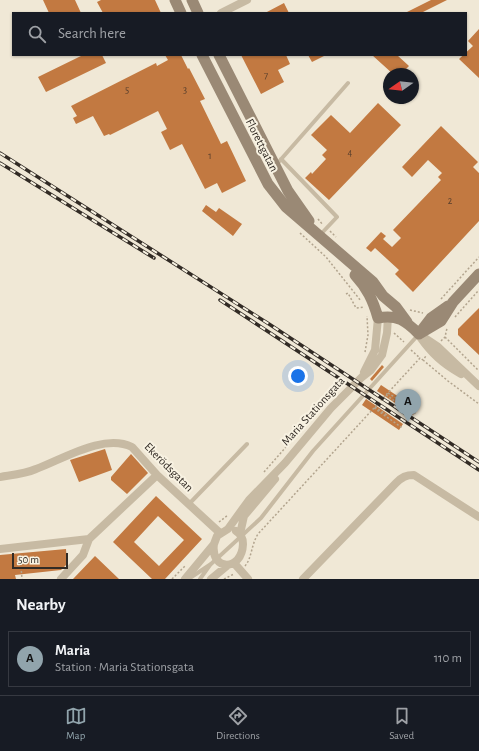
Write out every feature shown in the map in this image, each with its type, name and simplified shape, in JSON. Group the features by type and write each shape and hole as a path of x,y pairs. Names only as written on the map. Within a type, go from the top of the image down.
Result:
{"street":[{"path":"175,0 181,12"},
{"path":"192,0 198,12"},
{"path":"223,12 247,0"},
{"name":"Florettgatan","path":"203,56 268,184 286,207 321,232"},
{"name":"Florettgatan","path":"220,56 278,162 295,202 364,284 373,299 396,307 407,322 419,334"},
{"path":"479,274 453,302 419,334 430,352 439,360 469,378 479,386"},
{"name":"Maria Stationsgata","path":"185,579 214,544 221,530 285,463 331,408 362,376 371,370 382,355 387,333 383,317 373,299"},
{"path":"383,317 400,318 407,322"},
{"name":"Maria Stationsgata","path":"362,376 374,350 377,333 383,317"},
{"name":"Ekerödsgatan","path":"0,477 34,470 105,442 112,442 132,447 157,475 221,530"},
{"name":"Maria Stationsgata","path":"211,579 231,564 242,551 240,535 244,516 282,470 285,463"},
{"path":"62,579 83,555 89,539 157,475"},
{"path":"304,579 402,477 414,475 479,517"},
{"path":"221,530 236,530 240,535"},
{"path":"0,549 89,539"},
{"path":"214,544 214,561 222,564 231,564 240,570 248,579"}],"lane":[{"path":"321,232 337,217 278,162 348,84"},
{"path":"200,579 214,561 264,513 318,445 419,334"},
{"path":"189,504 247,444"},
{"path":"188,579 214,561"}],"path":[{"path":"314,215 321,232 340,242"},
{"path":"439,302 479,258"},
{"path":"452,322 479,290"},
{"path":"346,294 348,293 356,308 364,307 373,299"},
{"path":"364,307 367,315 368,332 364,355"},
{"path":"407,308 426,313 446,332"},
{"path":"368,332 377,333"},
{"path":"224,579 240,570 248,562 252,544 258,534 420,358 394,333 387,333"},
{"path":"445,337 479,371"},
{"path":"423,360 479,404"},
{"path":"388,393 417,411 414,414"},
{"path":"386,395 396,402"},
{"path":"262,474 326,403"},
{"path":"374,408 387,415"},
{"path":"374,408 401,427 402,425"},
{"path":"221,530 231,512"},
{"path":"20,547 22,579"},
{"path":"172,579 187,564"}],"building":[{"path":"43,0 75,0 81,12 49,12"},
{"path":"101,0 155,0 161,12 102,12 97,2"},
{"path":"431,0 447,0 423,12 407,12"},
{"path":"284,3 288,12 267,12"},
{"path":"479,29 479,78 459,59 462,56 467,56 467,52 473,46 468,41"},
{"path":"81,56 102,56 106,63 46,92 38,77"},
{"path":"166,56 182,56 205,99 200,101 221,144 227,141 246,181 222,193 217,183 205,189 182,144 170,150 161,132 167,129 158,111 110,135 104,136 93,116 76,124 73,118 77,116 71,106 156,63 157,66 168,60"},
{"path":"242,56 286,56 290,64 278,70 284,82 261,94"},
{"path":"309,56 324,56 312,62"},
{"path":"373,56 398,56 409,66 407,68 386,68"},
{"path":"378,103 401,125 329,200 305,178 311,172 312,174 326,159 322,155 327,150 311,135 331,115 350,133"},
{"path":"441,126 478,162 473,167 479,173 479,221 413,292 395,274 399,270 375,248 371,252 366,248 381,232 386,236 383,239 392,247 401,238 393,230 441,180 438,177 442,173 428,160 412,177 402,167"},
{"path":"206,205 216,212 219,208 242,224 233,236 202,211"},
{"path":"479,308 479,355 458,335 458,329"},
{"path":"382,365 384,367 372,381 370,379"},
{"path":"381,385 417,409 413,415 377,391"},
{"path":"366,399 403,424 399,430 362,405"},
{"path":"105,449 112,470 79,482 70,460"},
{"path":"131,454 148,473 127,494 111,480 111,477"},
{"path":"156,496 202,539 165,579 152,579 113,542","holes":["158,516 184,540 159,566 134,542"]},
{"path":"66,549 67,564 61,570 15,575 16,579 0,579 0,555"},
{"path":"95,556 119,579 73,579"}],"railway":[{"path":"0,153 269,324 479,462"},
{"path":"0,163 154,258"},
{"path":"220,300 479,470"}],"place":[{"name":"Maria","path":"408,422"}]}
